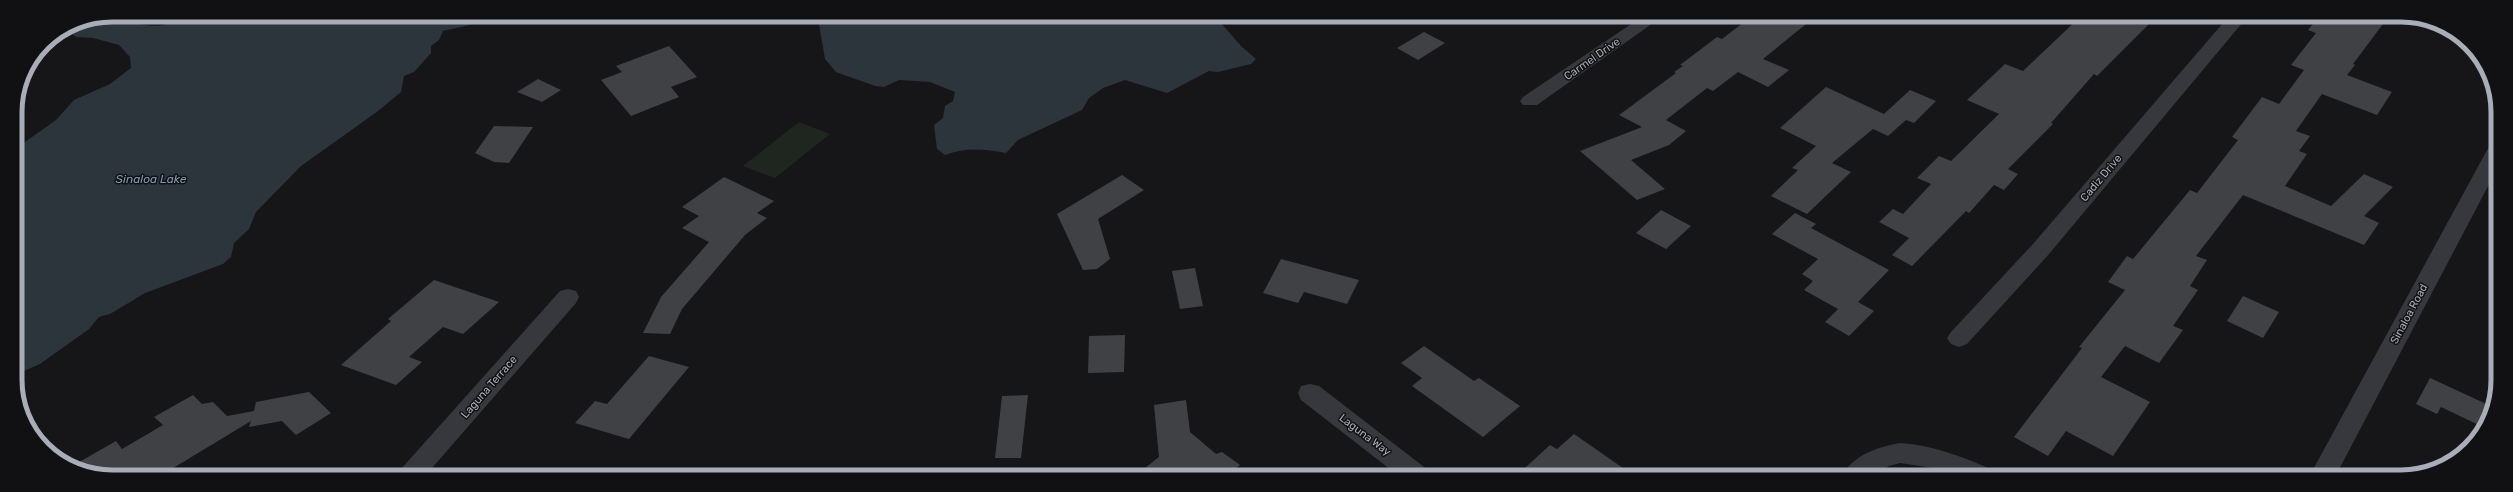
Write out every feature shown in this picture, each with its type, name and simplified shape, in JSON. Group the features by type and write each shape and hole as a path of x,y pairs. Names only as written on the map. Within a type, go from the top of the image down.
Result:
{"street":[{"name":"Carmel Drive","path":"1530,101 1645,22"},
{"name":"Cadiz Drive","path":"1959,338 2041,249 2234,22"},
{"name":"Sinaloa Road","path":"2326,470 2491,161"},
{"name":"Laguna Terrace","path":"415,470 568,297"},
{"name":"Laguna Way","path":"1310,393 1411,470"},
{"path":"1862,470 1874,459 1893,453 1916,453 1939,459 1966,470"}],"shaded area":[{"path":"799,122 830,134 775,178 743,166"}],"water":[{"name":"Sinaloa Lake","path":"106,22 134,22 156,26 165,25 172,22 483,22 443,31 439,40 431,46 431,53 414,72 404,76 401,92 378,111 301,166 256,212 249,229 234,243 231,257 223,264 145,293 110,314 99,317 89,329 40,364 22,372 22,144 56,120 74,100 110,84 131,68 130,57 119,45 93,38 76,37 70,33 88,25"},
{"path":"817,22 1220,22 1241,46 1256,59 1251,64 1218,72 1209,71 1167,93 1125,80 1103,88 1089,98 1082,110 1018,140 1006,153 990,150 968,150 953,152 945,155 937,149 934,125 943,118 945,106 953,101 955,92 930,82 899,80 884,87 875,86 836,72 825,59 819,24"}],"building":[{"path":"1744,22 1809,22 1763,59 1789,70 1768,87 1738,72 1713,91 1707,88 1666,120 1686,131 1669,145 1631,160 1665,189 1637,200 1580,151 1642,127 1619,115 1676,73 1674,72 1683,66 1680,65 1717,37 1722,39"},
{"path":"2075,22 2151,22 2097,76 2094,74 2051,123 2053,124 2008,169 2018,174 2004,190 1994,185 1969,213 1966,211 1912,266 1892,255 1909,238 1879,222 1893,209 1903,214 1931,184 1917,178 1939,156 1951,161 1999,114 1967,100 2005,64 2023,71"},
{"path":"2314,22 2384,22 2353,64 2355,65 2347,75 2392,92 2377,115 2322,94 2296,131 2310,136 2299,151 2307,154 2285,186 2331,206 2364,174 2393,187 2364,216 2379,223 2364,245 2243,195 2196,256 2207,260 2190,286 2198,290 2173,326 2183,330 2159,363 2125,346 2101,377 2150,402 2113,456 2066,431 2048,456 2014,437 2082,348 2079,347 2125,290 2108,282 2127,256 2133,259 2190,190 2197,193 2238,140 2232,137 2262,97 2279,104 2304,70 2291,65 2316,33 2308,30"},
{"path":"1424,32 1445,43 1418,60 1397,48"},
{"path":"669,46 697,77 671,87 679,97 631,116 601,80 622,72 616,66"},
{"path":"538,79 561,90 542,102 517,92"},
{"path":"1826,87 1884,114 1910,90 1936,101 1914,123 1906,120 1888,136 1873,129 1832,163 1851,172 1807,214 1771,196 1798,170 1792,168 1816,146 1780,128"},
{"path":"494,126 533,127 509,163 494,162 475,153"},
{"path":"1122,175 1144,190 1098,219 1110,259 1097,269 1083,270 1057,214"},
{"path":"724,177 774,201 757,213 767,218 745,235 682,309 670,334 643,333 661,297 709,242 682,228 699,216 682,207"},
{"path":"1661,210 1691,226 1666,249 1636,233"},
{"path":"1795,213 1816,224 1811,228 1889,270 1858,302 1874,311 1849,336 1825,322 1838,309 1804,290 1813,281 1802,274 1818,259 1772,234"},
{"path":"1281,259 1359,280 1347,304 1304,292 1298,303 1263,293"},
{"path":"1195,268 1203,306 1180,309 1172,271"},
{"path":"434,280 499,302 463,334 443,327 409,357 422,362 396,385 341,365 391,321 388,319"},
{"path":"2243,296 2279,312 2263,338 2227,321"},
{"path":"1125,335 1124,372 1088,373 1089,336"},
{"path":"1424,346 1474,381 1479,378 1520,406 1483,437 1412,386 1422,378 1401,363"},
{"path":"649,356 689,367 629,439 575,423 595,401 607,404"},
{"path":"2430,378 2488,405 2479,425 2441,407 2437,414 2416,404"},
{"path":"309,392 331,413 296,435 282,421 249,427 251,421 170,470 112,470 88,467 77,463 116,441 122,449 163,425 154,417 193,395 202,404 213,402 227,416 254,411 256,402"},
{"path":"1028,395 1021,458 995,458 1002,396"},
{"path":"1186,400 1190,432 1216,454 1222,452 1240,465 1234,470 1143,470 1159,457 1154,405"},
{"path":"1574,434 1626,470 1523,470 1550,445 1557,449"}]}
